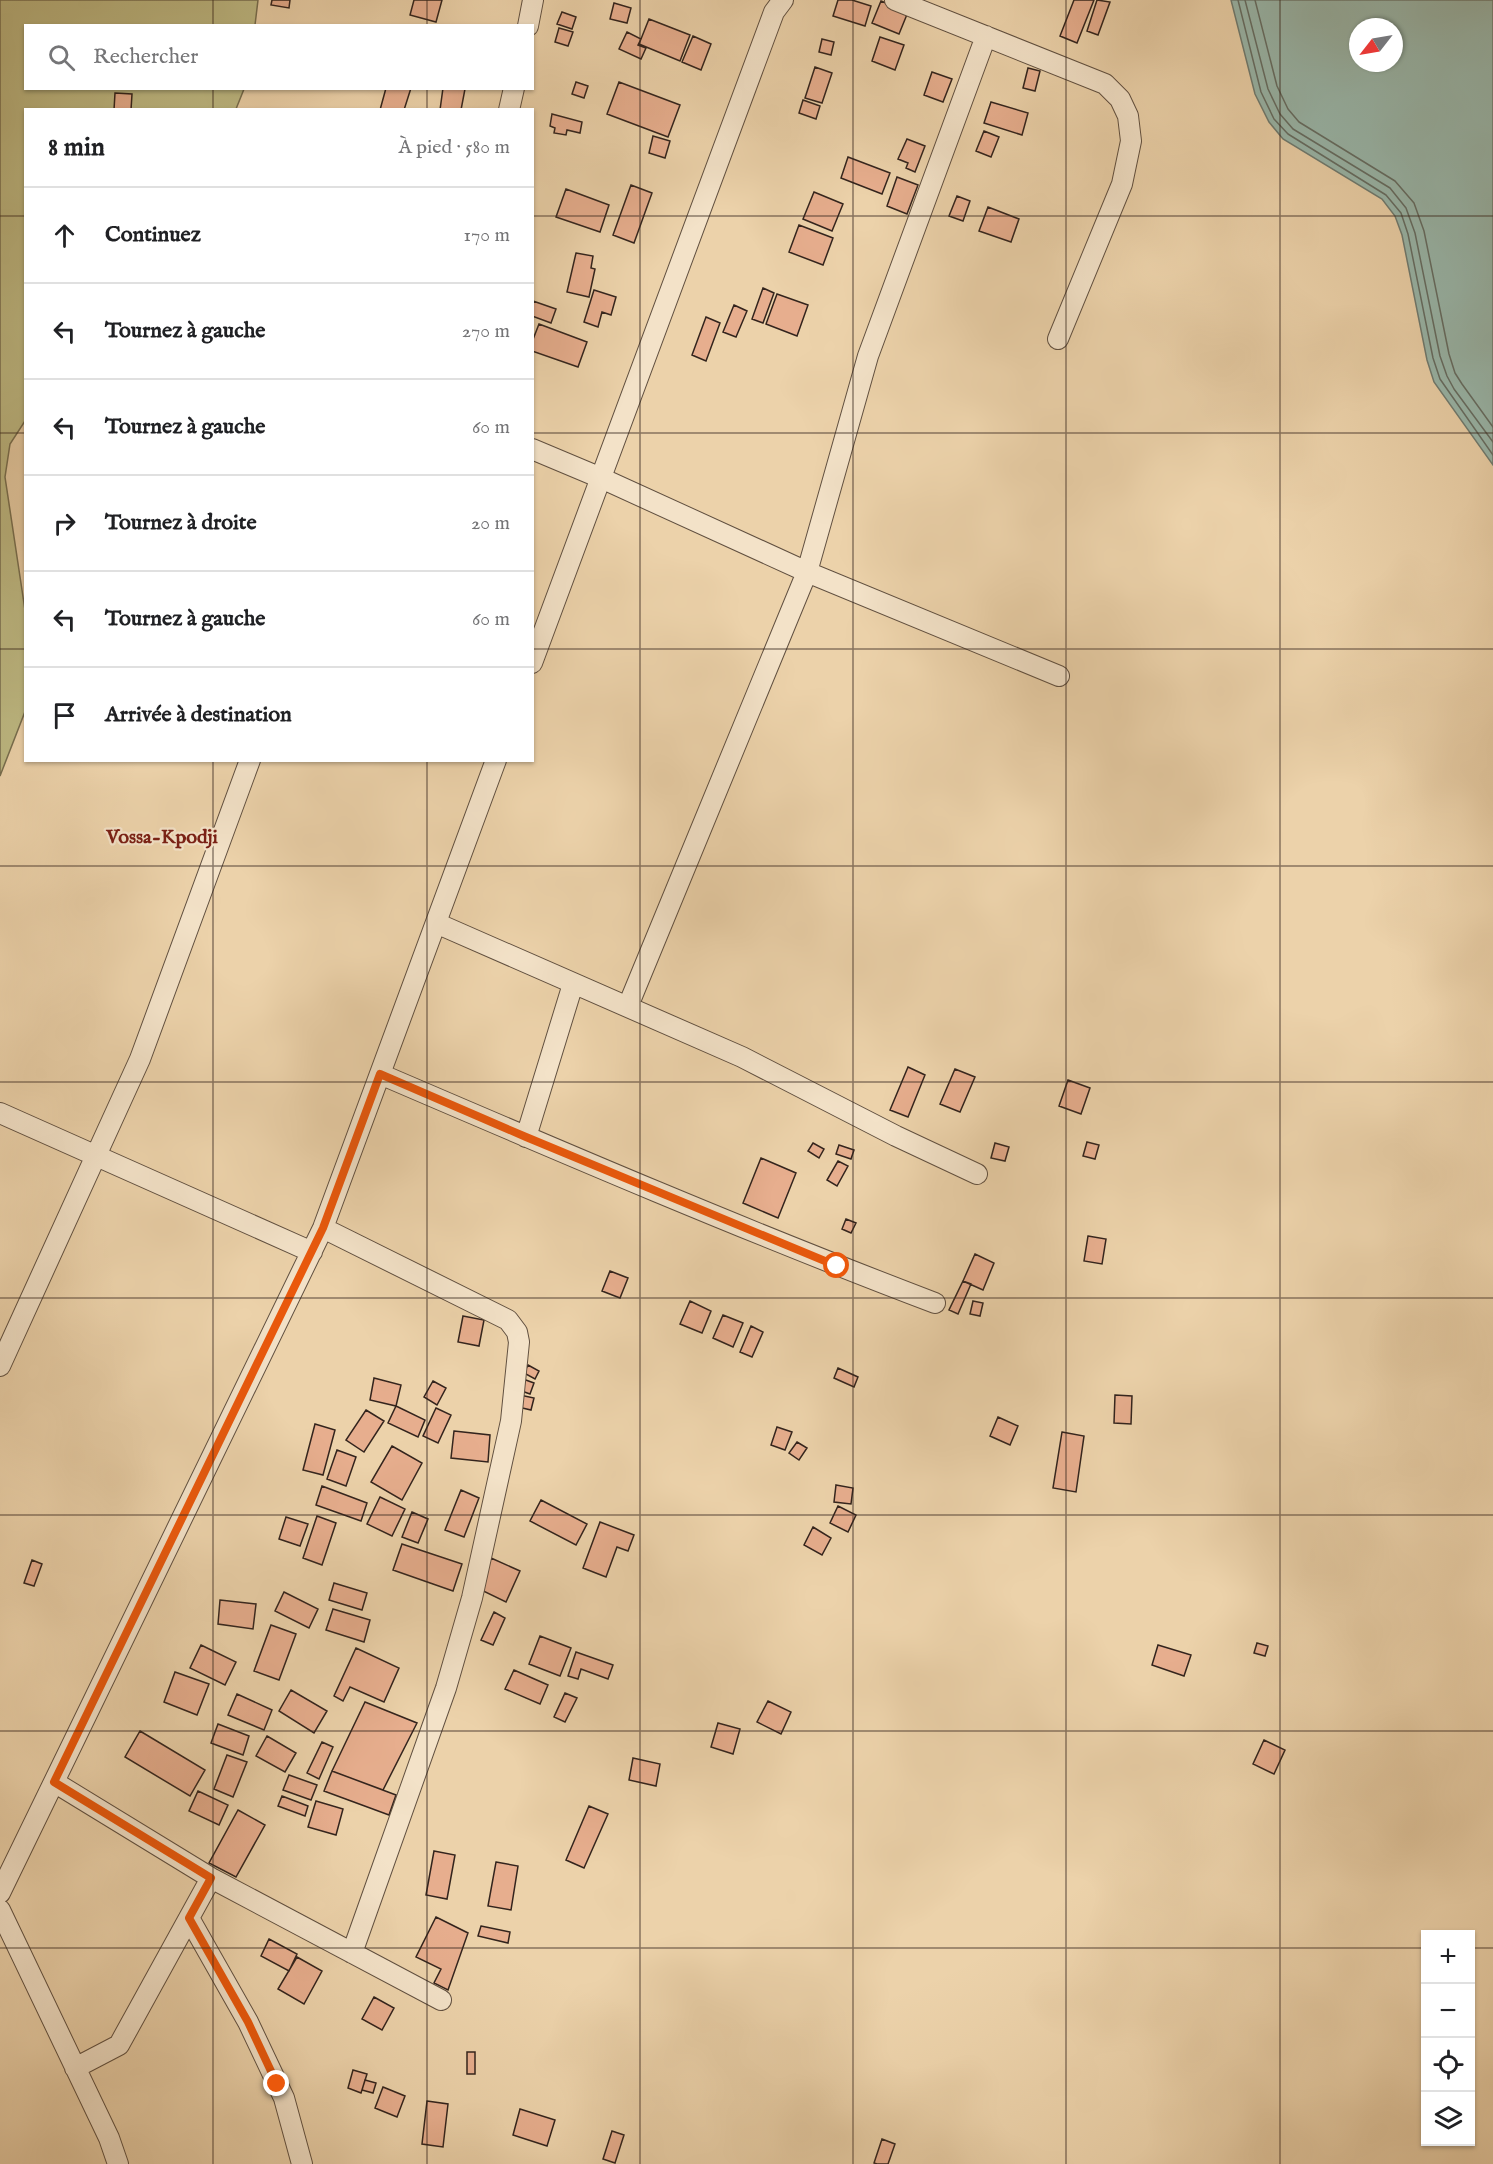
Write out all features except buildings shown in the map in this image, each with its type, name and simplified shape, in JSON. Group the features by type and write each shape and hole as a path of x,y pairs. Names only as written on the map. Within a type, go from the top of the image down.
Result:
{"street":[{"path":"528,24 533,0"},
{"path":"895,0 1105,84 1120,99 1128,116 1131,141 1122,184 1058,339"},
{"path":"534,658 776,4"},
{"path":"628,1006 807,572 868,356 987,36"},
{"path":"509,108 514,90"},
{"path":"534,450 807,572 1059,676"},
{"path":"0,1366 140,1059 249,762"},
{"path":"0,1893 323,1228 495,762"},
{"path":"436,923 742,1057 896,1136 977,1174"},
{"path":"526,1137 573,984"},
{"path":"380,1074 837,1266 935,1303"},
{"path":"0,1113 312,1252"},
{"path":"323,1228 508,1320 517,1332 519,1342 511,1421 472,1598 442,1698 352,1953"},
{"path":"54,1782 211,1878 441,2000"},
{"path":"75,2068 118,2045 211,1878"},
{"path":"0,1910 109,2138 118,2164"},
{"path":"189,1918 248,2022 284,2098 302,2164"}],"shaded area":[{"path":"0,0 258,0 255,24 24,24 24,90 244,90 236,108 24,108 24,423 10,444 5,477 24,603 24,714 0,776"}],"water":[{"path":"1231,0 1493,0 1493,465 1434,382 1427,360 1402,235 1395,216 1382,199 1283,139 1269,122 1255,94"}],"district":[{"name":"Vossa-Kpodji","path":"162,836"}],"route":[{"path":"277,2084 248,2022 189,1918 211,1878 54,1782 323,1228 380,1074 837,1266"}]}
